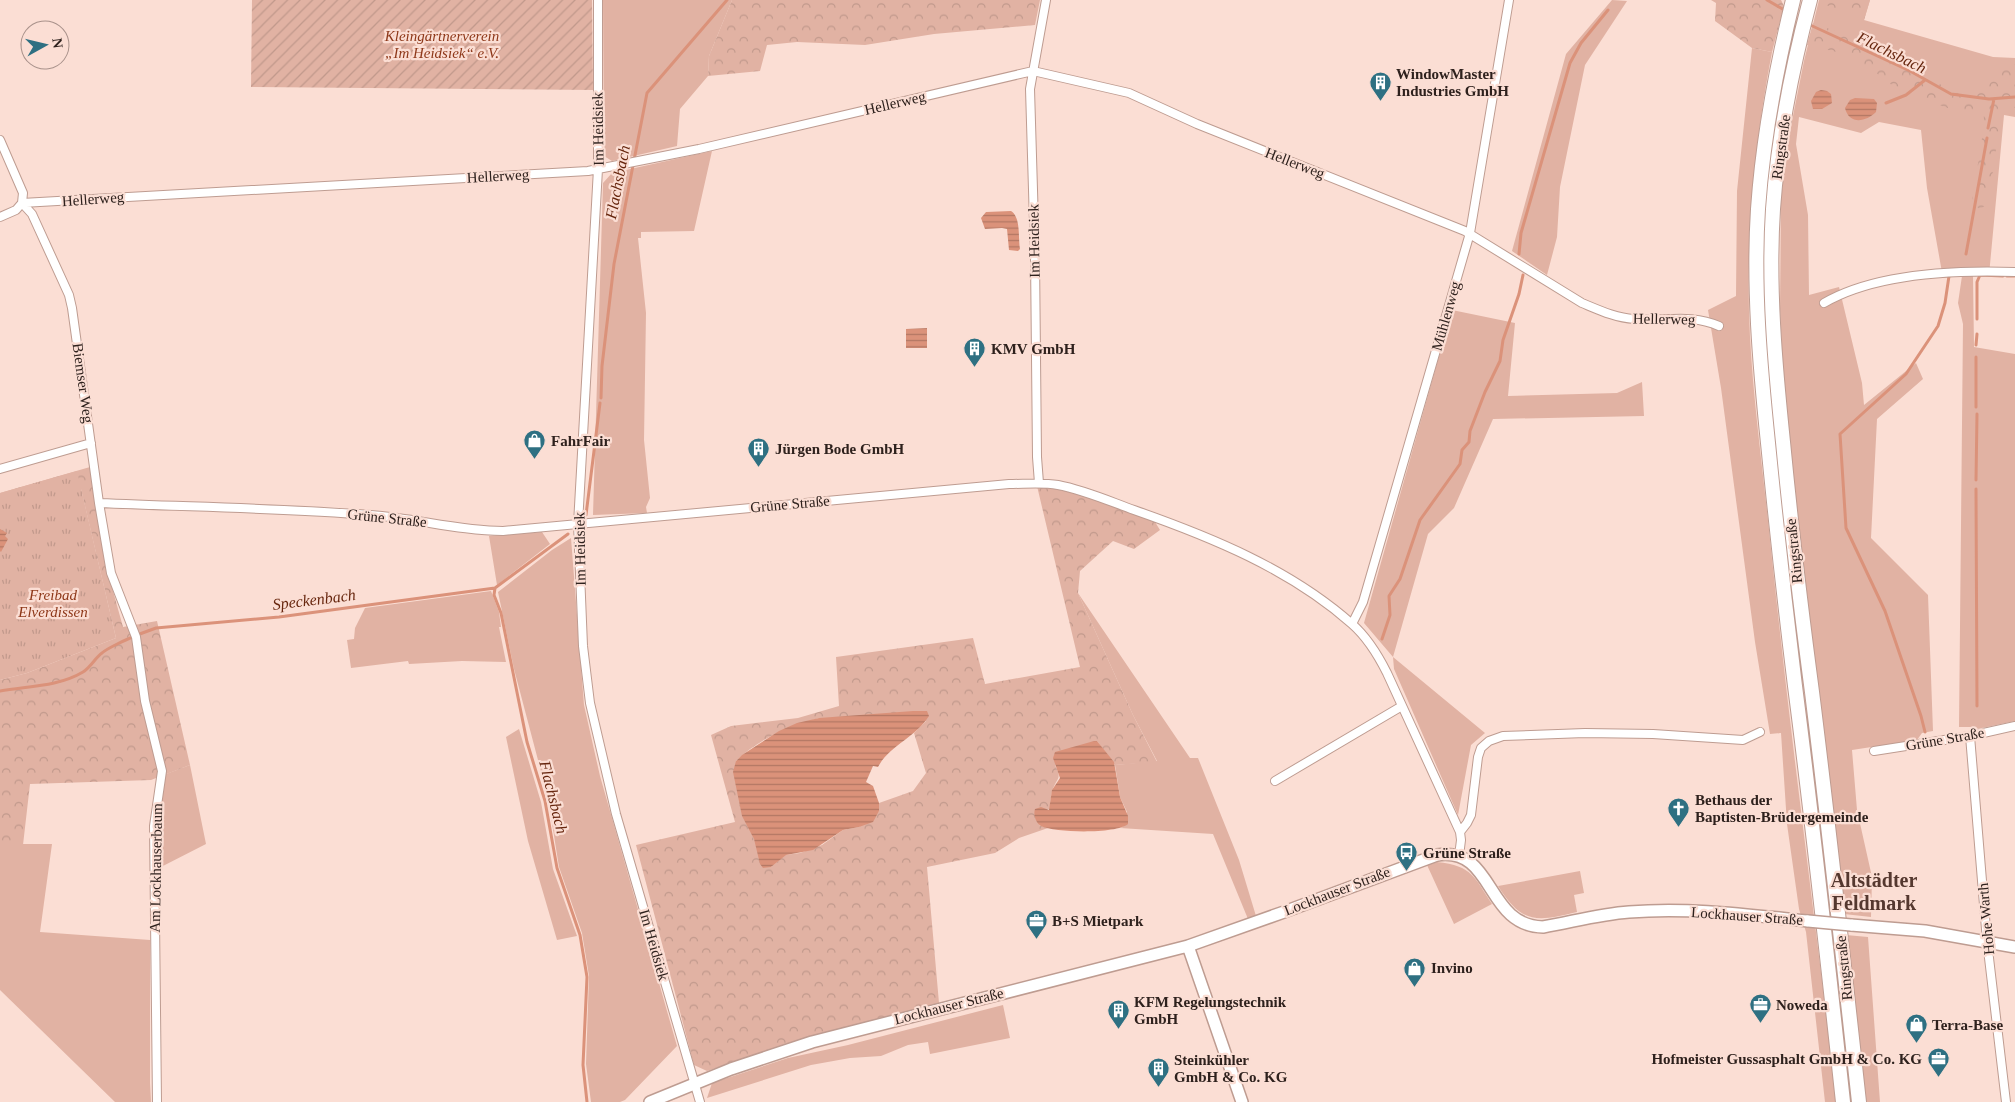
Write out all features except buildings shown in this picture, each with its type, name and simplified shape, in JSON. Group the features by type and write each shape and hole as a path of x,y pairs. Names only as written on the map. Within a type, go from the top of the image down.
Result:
{"highway":[{"name":"Ringstraße","path":"1794,0 1777,64 1765,137 1758,210 1757,291 1761,373 1779,553 1826,941 1843,1102"},
{"name":"Ringstraße","path":"1810,0 1792,71 1781,140 1773,209 1772,291 1776,371 1794,552 1859,1102"}],"street":[{"name":"Im Heidsiek","path":"598,0 598,169 578,524 583,646 590,703 616,814 700,1102"},
{"name":"Im Heidsiek","path":"1039,483 1030,89 1046,0"},
{"name":"Mühlenweg","path":"1352,624 1363,602 1470,233 1509,0"},
{"name":"Hellerweg","path":"22,203 598,169 1033,72 1129,93 1197,124 1470,233 1582,303 1598,310 1635,319 1695,318 1707,320 1718,326"},
{"name":"Biemser Weg","path":"0,140 23,194 22,203 32,214 69,295 75,323 99,503 111,573 136,637"},
{"path":"0,217 16,210 22,203"},
{"path":"1824,303 1842,292 1908,278 1965,270 2015,272"},
{"path":"0,469 91,443"},
{"name":"Grüne Straße","path":"99,503 347,513 389,516 484,531 503,531 955,489 1039,483 1058,485 1087,493 1216,540 1300,586 1352,624 1376,653 1402,706 1460,832 1459,856"},
{"name":"Am Lockhauserbaum","path":"136,637 145,701 162,771 154,826 157,1102"},
{"path":"1275,781 1402,706"},
{"name":"Grüne Straße","path":"1874,751 1970,736 2015,726"},
{"name":"Grüne Straße","path":"1460,832 1467,824 1471,815 1478,757 1481,748 1489,741 1503,736 1585,733 1653,734 1742,740 1760,732"},
{"name":"Hohe Warth","path":"1970,736 1987,941 2006,1102"},
{"name":"Lockhauser Straße","path":"650,1102 730,1069 812,1042 1188,946 1429,856 1445,854 1459,856 1471,863 1483,875 1506,912 1515,919 1534,927 1612,914 1647,911 1750,915 1925,932 2015,947"},
{"path":"1188,946 1242,1102"}],"green space":[{"name":"Kleingärtnerverein „Im Heidsiek“ e.V.","path":"252,0 592,0 593,90 251,87"},
{"path":"603,0 732,0 709,56 708,76 680,109 677,146 612,161 604,156"},
{"path":"732,0 1040,0 1035,25 934,34 865,45 797,42 767,45 760,71 708,76 709,56"},
{"path":"1612,0 1627,1 1585,65 1560,187 1557,237 1547,275 1512,251 1566,54"},
{"path":"1711,0 1781,0 1784,6 1772,52 1752,48 1715,21 1716,3"},
{"path":"1819,0 1870,0 1864,20 1993,57 2015,58 2015,117 2004,115 1989,275 1973,276 1974,347 2015,354 2015,721 1977,729 1959,727 1963,324 1958,303 1962,276 1943,278 1927,188 1921,130 1879,122 1861,133 1799,117 1796,144 1808,215 1809,295 1839,287 1862,383 1864,405 1916,363 1923,379 1877,419 1871,538 1928,595 1933,731 1922,733 1917,740 1852,750 1857,810 1872,877 1871,917 1844,914 1784,395 1780,309 1781,199 1787,146 1804,61"},
{"path":"1828,0 1870,0 1864,20 1826,5"},
{"path":"1813,23 1898,58 1928,78 1951,90 1983,89 1995,78 2002,66 2015,64 2015,108 2002,109 1988,204 1980,209 1972,204 1983,134 1984,111 1962,113 1913,96 1893,86 1870,68 1845,54 1807,45"},
{"path":"1752,48 1772,52 1760,122 1752,194 1749,301 1752,365 1787,695 1837,1102 1825,1102 1806,932 1799,909 1787,824 1781,733 1770,734 1755,642 1721,388 1708,310 1736,296 1737,191"},
{"path":"712,151 694,231 641,232 641,238 638,238 646,313 644,440 650,498 646,507 647,513 593,515 603,183 612,173"},
{"path":"1452,310 1515,323 1508,396 1617,393 1642,382 1644,416 1493,419 1454,508 1428,534 1393,657 1364,623"},
{"path":"90,467 108,573 123,627 157,621 190,765 151,780 30,784 23,845 0,844 0,680 27,673 116,638 81,489 0,493"},
{"name":"Freibad Elverdissen","path":"77,471 116,638 27,673 0,680 0,493"},
{"path":"1037,486 1052,488 1111,505 1155,522 1160,530 1134,549 1113,541 1080,571 1078,593 1133,715 1157,762 1115,765 1097,741 1055,765 1059,777 1052,792 1050,809 1046,810 1039,825 1048,828 1019,838 995,853 927,867 939,1003 795,1041 707,1071 694,1065 636,845 735,822 711,735 731,726 798,718 839,706 836,657 973,638 985,684 1080,667","holes":["819,718 926,721 914,733 926,773 913,791 879,803 879,811 859,827 843,830 822,845 800,853 785,855 771,867 754,839 750,828 736,761 765,739"]},
{"path":"542,532 550,544 497,585 489,536"},
{"path":"571,538 584,705 600,776 677,1046 625,1100 620,1102 591,1102 586,1064 589,976 582,933 559,867 548,798 514,669 498,592 552,550"},
{"path":"491,591 499,612 501,627 499,627 506,662 462,661 409,664 408,661 351,668 347,640 354,639 355,628 365,608"},
{"path":"1078,593 1190,758 1198,758 1239,860 1256,916 1248,919 1213,834 1120,828 1123,827 1127,812 1120,797 1115,765 1157,761 1133,715"},
{"path":"1393,657 1485,733 1471,745 1458,815 1394,669"},
{"path":"519,729 541,802 553,869 577,936 557,940 528,841 506,737"},
{"path":"190,765 206,844 159,868 160,801 166,774"},
{"path":"0,844 52,844 40,932 150,940 151,1102 115,1102 0,990"},
{"path":"1437,862 1458,866 1471,874 1492,904 1454,924 1427,865"},
{"path":"1580,871 1584,893 1574,895 1577,912 1551,918 1531,917 1523,914 1515,908 1498,886"},
{"path":"1846,935 1868,937 1880,1102 1865,1102"},
{"path":"1003,1005 1010,1038 930,1054 928,1042 908,1045 881,1056 850,1058 811,1065 707,1098 712,1083 788,1058 848,1045"}],"shaded area":[{"path":"1821,90 1831,94 1832,103 1822,109 1813,109 1811,101 1816,92"},
{"path":"1855,98 1874,99 1877,103 1876,112 1863,120 1850,117 1845,108 1850,100"},
{"path":"1011,211 1018,223 1020,249 1018,251 1009,250 1007,229 985,229 981,218 986,212"},
{"path":"927,328 927,348 906,348 906,329"},
{"path":"0,529 7,533 5,536 8,539 1,552 0,551"},
{"path":"927,711 929,716 917,730 889,753 878,767 873,766 866,782 873,786 879,803 879,811 873,822 843,830 813,850 786,855 771,867 763,868 760,864 754,839 742,816 733,772 736,761 779,731 797,723 819,718"},
{"path":"1097,741 1114,762 1120,797 1128,816 1128,824 1112,830 1099,831 1059,830 1041,826 1035,819 1035,809 1041,807 1049,810 1052,790 1060,778 1053,758 1055,752"}],"waterway":[{"name":"Flachsbach","path":"601,398 602,366 614,264 647,93 727,0"},
{"name":"Flachsbach","path":"1767,0 1786,11"},
{"path":"1519,254 1521,233 1570,63 1581,43 1608,10"},
{"name":"Flachsbach","path":"1808,24 1910,71 1951,94 1989,99 2015,97"},
{"path":"1886,103 1906,95 1925,80"},
{"path":"1988,128 1994,99"},
{"path":"1966,254 1987,138"},
{"path":"1382,639 1390,615 1389,596 1400,579 1420,520 1460,464 1462,450 1469,442 1470,431 1485,392 1500,361 1503,340 1519,294 1523,275"},
{"path":"1977,319 1977,282 1980,275 2003,276"},
{"path":"1925,732 1885,611 1846,528 1840,434 1906,374 1938,326 1945,303 1949,276"},
{"path":"2007,276 2014,276"},
{"path":"1976,345 1977,334"},
{"path":"1976,357 1976,407"},
{"name":"Flachsbach","path":"586,515 600,403"},
{"path":"1976,480 1977,414"},
{"path":"1976,489 1977,706"},
{"name":"Flachsbach","path":"568,534 495,588 494,595 501,613 527,742 545,801 557,868 580,935 587,977 583,1065 587,1102"},
{"name":"Speckenbach","path":"137,635 156,628 279,617 495,588"},
{"name":"Speckenbach","path":"0,691 53,683 73,677 86,670 104,651 133,637"}],"place":[{"name":"WindowMaster Industries GmbH","path":"1380,102"},
{"name":"KMV GmbH","path":"975,368"},
{"name":"FahrFair","path":"535,460"},
{"name":"Jürgen Bode GmbH","path":"759,468"},
{"name":"Bethaus der Baptisten-Brüdergemeinde","path":"1679,828"},
{"name":"Grüne Straße","path":"1407,872"},
{"name":"B+S Mietpark","path":"1036,940"},
{"name":"Invino","path":"1415,987"},
{"name":"Noweda","path":"1760,1024"},
{"name":"KFM Regelungstechnik GmbH","path":"1118,1030"},
{"name":"Terra-Base","path":"1916,1044"},
{"name":"Hofmeister Gussasphalt GmbH & Co. KG","path":"1938,1078"},
{"name":"Steinkühler GmbH & Co. KG","path":"1158,1088"}],"district":[{"name":"Altstädter Feldmark","path":"1874,892"}]}
